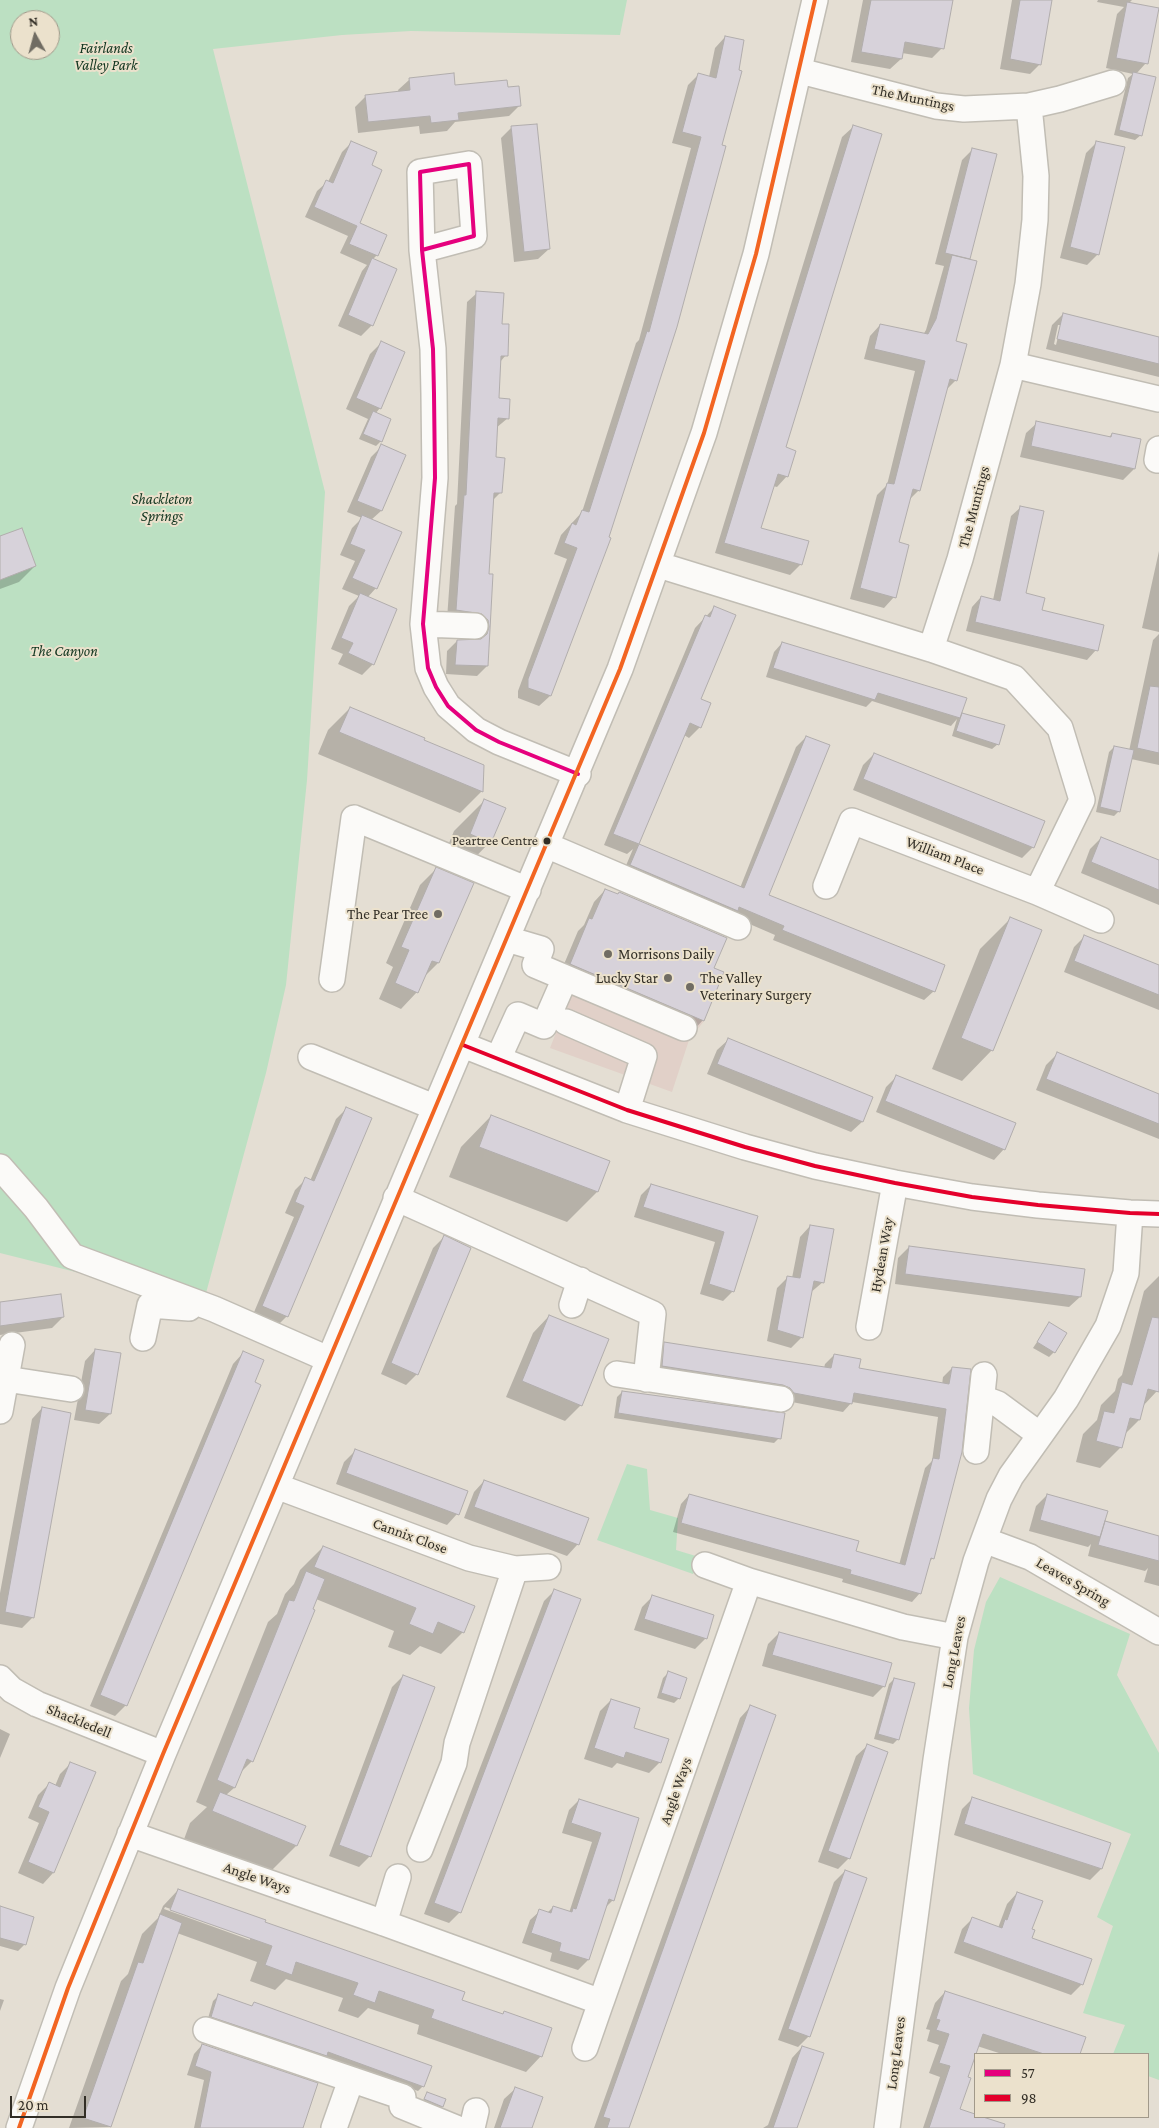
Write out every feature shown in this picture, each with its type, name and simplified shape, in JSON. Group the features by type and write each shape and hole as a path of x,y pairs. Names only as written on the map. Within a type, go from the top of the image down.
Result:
{"street":[{"path":"19,2128 68,1988 130,1834 434,1107 463,1045 546,844 578,774 620,669 704,433 756,254 800,72 815,0"},
{"name":"The Muntings","path":"800,72 936,106 964,109 1029,106 1113,83"},
{"name":"The Muntings","path":"931,649 960,559 1013,365 1028,284 1035,220 1036,176 1029,106"},
{"path":"422,250 433,349 435,478 423,624 428,668 436,688 448,706 476,730 498,742 578,774"},
{"path":"1013,365 1159,399"},
{"path":"658,564 931,649 1014,678 1060,728 1082,800 1037,892"},
{"path":"423,624 475,626"},
{"path":"332,980 354,818 528,890"},
{"name":"William Place","path":"826,886 852,821 1037,892 1101,920"},
{"path":"546,844 738,927"},
{"path":"507,939 541,950 535,965 684,1028"},
{"path":"498,1059 518,1015 544,1026 565,978"},
{"path":"566,1022 644,1056 627,1110"},
{"path":"463,1045 627,1110 745,1147 815,1166 895,1184 972,1197 1130,1213 1159,1214"},
{"path":"311,1057 434,1107"},
{"path":"0,1167 36,1208 72,1256 214,1309 328,1359"},
{"name":"Hydean Way","path":"869,1327 895,1184"},
{"path":"396,1198 654,1314 646,1379"},
{"name":"Long Leaves","path":"887,2128 936,1760 955,1637 969,1583 999,1499 1040,1434 1066,1399 1108,1326 1126,1273 1130,1213"},
{"path":"572,1305 580,1280"},
{"path":"143,1338 150,1305 214,1309"},
{"path":"0,1411 12,1345"},
{"path":"617,1374 781,1399"},
{"path":"6,1379 71,1389"},
{"path":"976,1451 983,1387 998,1404 1040,1434"},
{"name":"Cannix Close","path":"276,1486 469,1558 515,1569 548,1566"},
{"name":"Leaves Spring","path":"984,1540 1030,1557 1159,1632"},
{"path":"705,1565 903,1627 955,1637"},
{"path":"420,1849 454,1763 457,1744 515,1569"},
{"name":"Angle Ways","path":"585,2048 749,1580"},
{"name":"Shackledell","path":"0,1678 12,1690 37,1704 163,1754"},
{"name":"Angle Ways","path":"130,1834 384,1923 601,2002"},
{"path":"384,1923 398,1877"},
{"path":"206,2030 403,2097 402,2106 456,2128"},
{"path":"334,2128 351,2080"}],"shaded area":[{"path":"589,918 724,972 704,1021 689,1040 672,1092 550,1048 572,992 568,968"}],"green space":[{"name":"Shackleton Springs","path":"0,0 627,0 620,35 411,31 342,35 213,49 325,492 307,780 286,985 266,1073 203,1304 0,1253"},
{"path":"627,1464 647,1469 650,1510 678,1518 676,1550 699,1557 693,1574 597,1540"},
{"path":"1000,1577 1130,1634 1117,1675 1159,1753 1159,2080 1149,2076 1149,2053 1113,2053 1125,2025 1083,2013 1113,1926 1097,1917 1131,1834 973,1774 969,1708 974,1650 986,1602"}],"building":[{"path":"871,0 953,0 944,49 905,42 902,59 861,52"},
{"path":"1020,0 1052,0 1041,65 1010,59"},
{"path":"1127,2 1159,8 1148,64 1116,58"},
{"path":"725,36 744,40 739,70 742,71 722,145 726,146 677,327 609,537 611,538 551,696 528,688 528,679 577,548 564,543 572,523 576,525 582,510 589,512 647,331 649,332 701,137 682,132 698,73 716,78"},
{"path":"1133,72 1156,77 1142,136 1119,130"},
{"path":"454,73 455,85 507,80 508,87 519,86 521,106 458,113 459,120 431,123 430,116 368,122 365,95 410,90 409,78"},
{"path":"537,124 550,249 524,252 511,126"},
{"path":"853,125 882,134 786,447 796,451 788,477 778,474 761,528 809,541 802,565 724,543"},
{"path":"351,141 377,152 372,165 382,170 360,223 387,235 378,256 349,244 357,226 314,207 326,180 333,183"},
{"path":"1096,141 1125,147 1099,255 1070,247"},
{"path":"972,148 997,154 970,259 945,253"},
{"path":"952,255 977,261 956,341 967,344 957,381 950,379 920,491 913,489 899,542 909,545 896,598 860,588 887,483 894,484 925,361 874,349 880,324 928,334 936,319"},
{"path":"372,258 397,269 373,326 348,315"},
{"path":"476,291 504,293 502,324 509,324 508,356 501,356 499,398 510,399 509,419 498,418 496,457 505,458 502,493 494,493 489,574 493,574 488,666 455,665 457,640 481,639 487,634 489,627 488,620 482,614 456,610 464,495 466,495"},
{"path":"1063,313 1159,337 1159,364 1057,339"},
{"path":"381,341 405,352 381,409 356,398"},
{"path":"373,411 391,419 382,442 363,434"},
{"path":"1036,421 1111,437 1112,433 1141,439 1135,469 1031,446"},
{"path":"381,444 406,455 382,511 357,501"},
{"path":"1020,506 1044,511 1026,593 1045,598 1042,610 1104,625 1098,651 975,622 981,596 1000,601"},
{"path":"362,515 402,532 377,589 352,578 365,550 350,544"},
{"path":"22,528 36,566 0,580 0,536"},
{"path":"360,593 397,609 374,665 348,653 353,643 341,638"},
{"path":"714,606 736,615 701,699 711,703 701,728 690,723 639,844 613,834 705,615 710,617"},
{"path":"782,642 967,698 960,718 878,693 875,700 773,668"},
{"path":"1150,686 1159,687 1159,753 1137,748"},
{"path":"350,707 484,765 483,792 339,732"},
{"path":"962,713 1005,725 999,745 956,731"},
{"path":"806,736 830,745 769,895 945,965 935,992 782,930 784,926 739,907 738,911 630,865 639,844 744,888"},
{"path":"1114,746 1134,750 1120,812 1100,807"},
{"path":"874,753 1045,821 1034,848 863,779"},
{"path":"484,799 506,808 491,843 470,834"},
{"path":"1101,837 1159,860 1159,890 1091,862"},
{"name":"The Pear Tree","path":"436,867 474,883 439,963 432,961 418,993 395,983 409,950 401,947"},
{"path":"605,889 618,894 619,892 727,938 714,968 724,972 704,1021 570,964 589,918 592,919"},
{"path":"1010,917 1042,930 993,1051 961,1038"},
{"path":"1084,935 1159,965 1159,995 1074,961"},
{"path":"728,1038 873,1097 863,1122 717,1064"},
{"path":"1057,1052 1159,1094 1159,1124 1046,1079"},
{"path":"896,1075 1016,1123 1005,1150 885,1101"},
{"path":"346,1107 372,1118 288,1317 262,1306 304,1206 295,1202 305,1177 314,1181"},
{"path":"491,1115 610,1161 598,1192 479,1147"},
{"path":"651,1184 758,1216 734,1292 709,1284 724,1232 643,1207"},
{"path":"810,1225 834,1229 824,1283 814,1281 803,1338 777,1330 787,1276 800,1278"},
{"path":"444,1235 471,1248 418,1375 391,1363"},
{"path":"909,1246 1085,1269 1081,1297 905,1274"},
{"path":"61,1294 64,1317 0,1326 0,1302"},
{"path":"549,1315 609,1339 582,1406 522,1381"},
{"path":"1152,1317 1159,1318 1159,1392 1148,1389 1140,1420 1130,1418 1122,1448 1096,1441 1104,1411 1114,1413 1122,1382 1132,1385"},
{"path":"1049,1322 1067,1333 1055,1353 1037,1342"},
{"path":"664,1342 831,1368 834,1354 861,1359 859,1368 949,1384 952,1367 971,1369 962,1452 934,1559 931,1558 921,1594 850,1574 851,1570 681,1523 689,1494 859,1541 856,1551 905,1565 933,1458 939,1459 946,1409 854,1393 852,1404 794,1393 790,1388 783,1385 662,1366"},
{"path":"95,1349 121,1353 111,1414 85,1410"},
{"path":"243,1351 264,1360 255,1382 261,1385 127,1706 100,1695"},
{"path":"622,1391 785,1413 781,1439 618,1413"},
{"path":"42,1407 71,1413 34,1618 5,1612"},
{"path":"355,1449 468,1491 459,1515 346,1473"},
{"path":"484,1480 589,1518 579,1545 474,1507"},
{"path":"1047,1494 1108,1511 1100,1537 1040,1520"},
{"path":"1105,1521 1159,1536 1159,1561 1098,1545"},
{"path":"323,1546 475,1606 464,1633 438,1622 433,1634 409,1624 416,1608 314,1567"},
{"path":"306,1571 325,1579 313,1609 315,1610 253,1762 247,1759 235,1788 217,1780 289,1600 294,1601"},
{"path":"554,1589 581,1599 461,1913 434,1903"},
{"path":"652,1595 714,1615 707,1639 644,1619"},
{"path":"779,1632 892,1663 885,1687 772,1655"},
{"path":"668,1671 687,1678 680,1699 661,1693"},
{"path":"403,1675 435,1687 371,1857 339,1845"},
{"path":"894,1678 915,1683 899,1740 878,1734"},
{"path":"611,1699 640,1708 634,1728 669,1739 661,1763 626,1752 624,1758 594,1748"},
{"path":"750,1705 776,1715 629,2128 607,2128 610,2119 603,2117"},
{"path":"867,1744 888,1752 850,1859 828,1851"},
{"path":"70,1762 96,1772 54,1873 28,1862 49,1812 38,1807 49,1782 60,1787"},
{"path":"220,1792 306,1826 297,1846 212,1811"},
{"path":"972,1797 1111,1843 1102,1869 964,1824"},
{"path":"579,1799 639,1818 614,1901 609,1899 589,1960 559,1951 561,1943 531,1933 539,1909 551,1913 553,1906 572,1912 573,1908 576,1909 601,1833 571,1823"},
{"path":"845,1870 867,1878 810,2037 788,2029"},
{"path":"178,1889 266,1920 265,1922 465,1992 462,2000 503,2014 504,2011 552,2028 542,2057 431,2018 434,2010 379,1991 375,2003 353,1995 358,1983 296,1962 292,1975 265,1965 272,1946 170,1910"},
{"path":"1017,1892 1043,1901 1032,1929 1035,1930 1032,1938 1092,1959 1083,1985 963,1942 972,1917 1002,1928 1005,1919 1007,1920"},
{"path":"0,1906 34,1917 26,1945 0,1938"},
{"path":"160,1914 182,1923 111,2127 83,2118 138,1962 143,1963"},
{"path":"945,1991 1086,2037 1080,2053 1041,2053 983,2034 976,2053 974,2053 974,2060 968,2077 971,2078 960,2109 974,2114 974,2118 986,2118 1005,2124 1004,2128 929,2128 950,2066 939,2063 949,2034 936,2030 940,2020 936,2019"},
{"path":"218,1994 252,2006 254,2002 432,2066 424,2087 328,2052 327,2056 211,2017"},
{"path":"202,2044 318,2083 303,2128 200,2128 211,2072 195,2066"},
{"path":"802,2046 824,2053 797,2128 773,2128"},
{"path":"515,2087 543,2097 532,2128 500,2128"},
{"path":"427,2092 446,2099 443,2107 424,2099"}],"transit line":[{"path":"19,2128 68,1988 163,1754 620,669 704,433 756,254 815,0"},
{"name":"57","path":"422,250 474,236 469,164 420,172 422,250 433,349 434,394 435,478 423,624 428,668 436,687 448,706 476,730 499,742 578,774"},
{"name":"98","path":"463,1045 627,1110 745,1147 815,1166 972,1197 1038,1205 1159,1214"}],"place":[{"name":"Peartree Centre","path":"547,841"},
{"name":"The Pear Tree","path":"438,914"},
{"name":"Morrisons Daily","path":"608,954"},
{"name":"Lucky Star","path":"668,978"},
{"name":"The Valley Veterinary Surgery","path":"690,987"}],"park label":[{"name":"Fairlands Valley Park","path":"106,56"},
{"name":"The Canyon","path":"64,651"}]}
